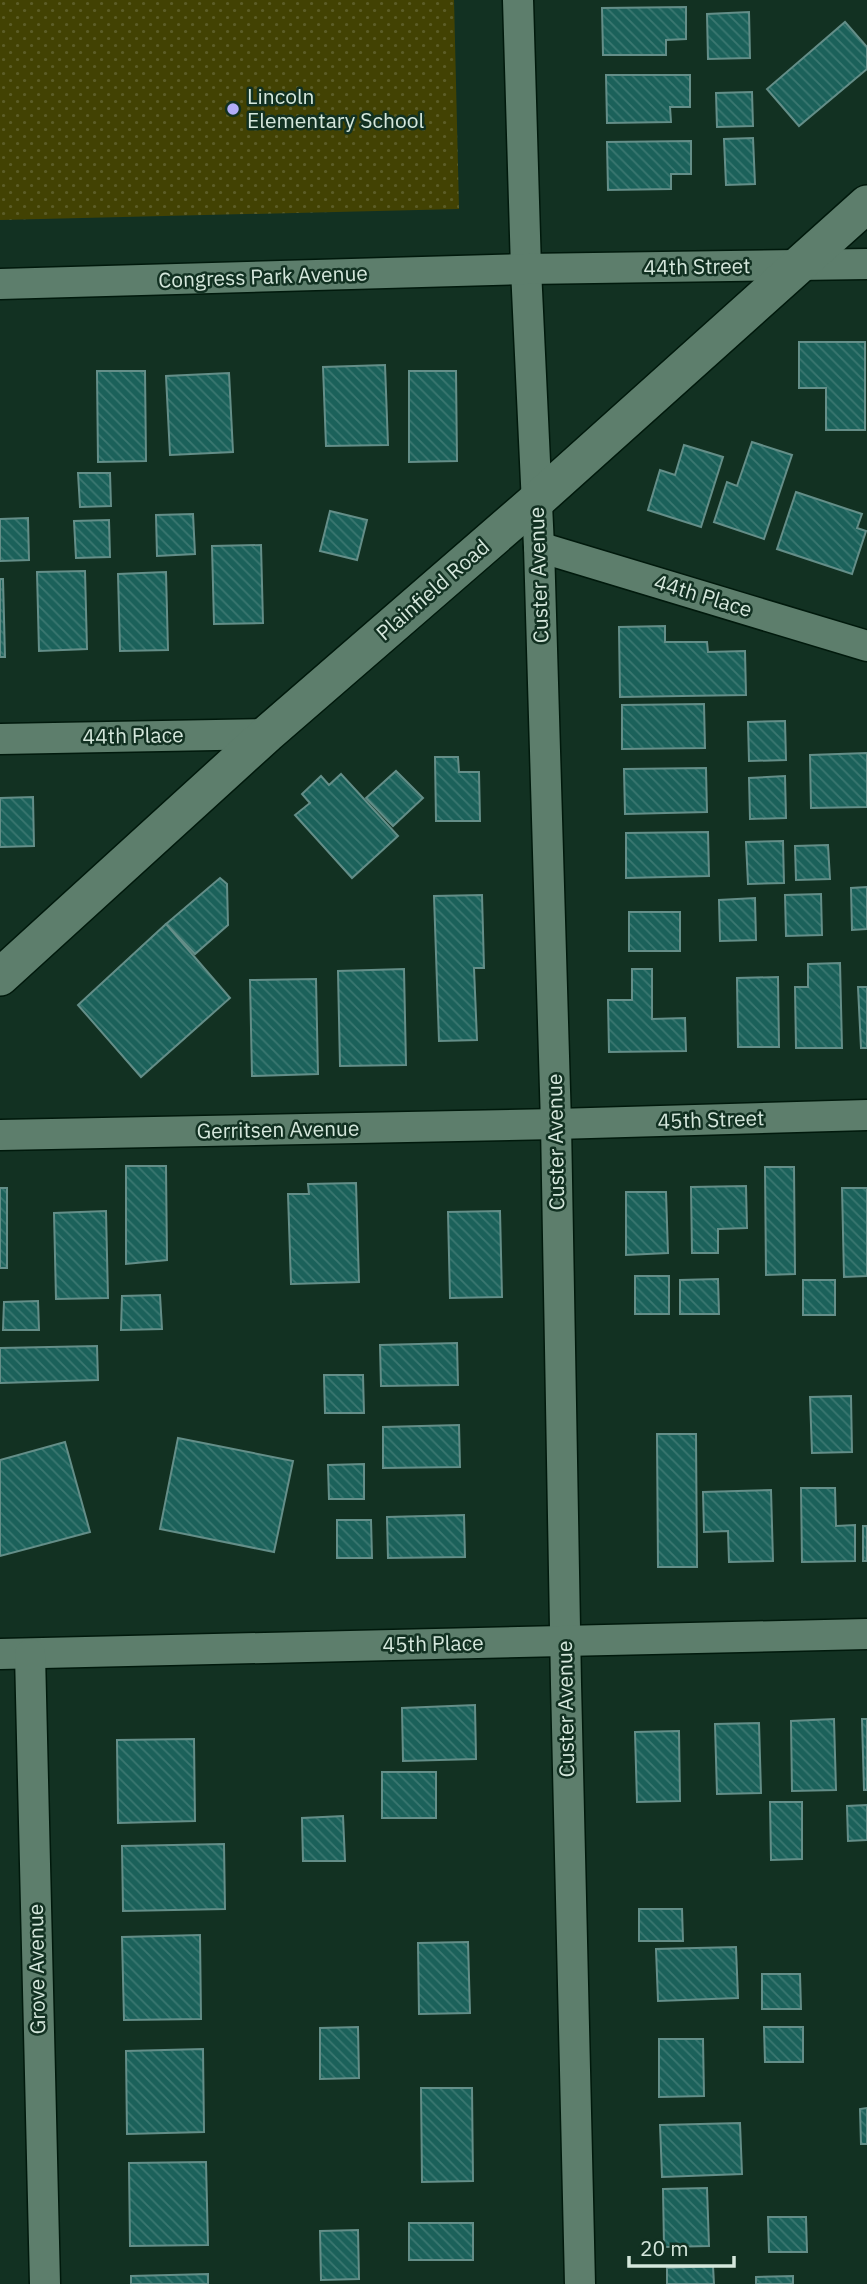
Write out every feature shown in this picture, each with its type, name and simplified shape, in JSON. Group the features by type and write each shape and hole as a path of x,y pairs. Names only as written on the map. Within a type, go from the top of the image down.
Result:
{"street":[{"name":"Custer Avenue","path":"518,0 526,269 539,547 556,1124 580,2284"},
{"name":"Plainfield Road","path":"0,977 267,734 537,500 867,204"},
{"name":"44th Street","path":"526,269 867,264"},
{"name":"Congress Park Avenue","path":"0,284 526,269"},
{"name":"44th Place","path":"539,547 867,646"},
{"name":"44th Place","path":"0,739 267,734"},
{"name":"45th Street","path":"556,1124 867,1115"},
{"name":"Gerritsen Avenue","path":"0,1135 556,1124"},
{"name":"45th Place","path":"0,1654 867,1634"},
{"name":"Grove Avenue","path":"30,1654 45,2284"}],"shaded area":[{"name":"Lincoln Elementary School","path":"0,0 454,0 459,209 0,220"}],"building":[{"path":"686,7 686,39 666,40 666,55 603,55 602,8"},
{"path":"749,12 750,58 708,59 707,14"},
{"path":"845,22 867,47 867,69 799,126 767,89"},
{"path":"606,75 690,75 690,107 670,107 671,122 607,123"},
{"path":"752,92 753,126 717,127 716,93"},
{"path":"753,138 755,184 726,185 724,139"},
{"path":"691,141 691,174 671,174 671,189 608,190 607,142"},
{"path":"799,342 865,342 865,430 826,430 826,388 799,388"},
{"path":"385,365 388,445 326,446 323,367"},
{"path":"97,371 145,371 146,461 98,462"},
{"path":"409,371 456,371 457,461 409,462"},
{"path":"229,373 233,452 170,455 166,376"},
{"path":"752,442 792,455 764,539 714,522 727,482 737,486"},
{"path":"684,445 723,457 701,527 648,510 660,470 675,475"},
{"path":"78,473 110,473 111,506 80,507"},
{"path":"796,492 862,514 857,528 866,531 852,574 777,549"},
{"path":"330,511 367,520 357,560 320,551"},
{"path":"193,514 195,554 157,556 156,515"},
{"path":"28,518 29,560 0,561 0,519"},
{"path":"109,520 110,557 76,558 74,521"},
{"path":"261,545 263,623 214,624 212,546"},
{"path":"85,571 87,649 39,651 37,572"},
{"path":"166,572 168,650 120,651 118,574"},
{"path":"0,579 3,579 5,657 0,657"},
{"path":"665,626 665,642 707,642 708,652 745,651 746,695 620,697 619,627"},
{"path":"704,704 705,748 622,749 622,705"},
{"path":"785,721 786,760 749,761 748,722"},
{"path":"867,753 867,807 811,808 810,755"},
{"path":"435,757 458,757 459,772 479,772 480,821 436,821"},
{"path":"706,768 707,812 625,814 624,769"},
{"path":"396,771 423,798 393,826 366,798"},
{"path":"341,774 398,836 352,878 295,815 310,803 302,794 321,776 329,785"},
{"path":"785,776 786,818 750,819 749,778"},
{"path":"33,797 34,846 0,847 0,798"},
{"path":"708,832 709,876 626,878 626,833"},
{"path":"783,841 784,883 748,884 746,842"},
{"path":"828,845 830,879 796,880 795,846"},
{"path":"220,878 227,884 228,925 195,954 166,924"},
{"path":"867,887 867,929 852,930 851,888"},
{"path":"821,894 822,935 786,936 785,895"},
{"path":"482,895 484,968 474,968 477,1040 439,1041 434,896"},
{"path":"755,898 756,940 720,941 719,900"},
{"path":"629,912 680,912 680,951 629,951"},
{"path":"166,924 230,998 141,1077 78,1005"},
{"path":"840,963 842,1048 796,1048 795,987 808,987 808,964"},
{"path":"404,969 406,1065 340,1066 338,971"},
{"path":"632,969 652,969 652,1019 685,1018 686,1051 609,1052 608,1000 632,1000"},
{"path":"778,977 779,1047 738,1047 737,978"},
{"path":"316,979 318,1074 252,1076 250,980"},
{"path":"858,987 867,987 867,1048 861,1048"},
{"path":"126,1166 166,1166 167,1260 126,1264"},
{"path":"765,1167 794,1167 795,1274 766,1275"},
{"path":"356,1183 359,1282 291,1284 288,1194 309,1194 308,1184"},
{"path":"746,1186 747,1228 718,1229 718,1253 692,1253 691,1187"},
{"path":"0,1188 7,1188 7,1268 0,1268"},
{"path":"842,1188 867,1188 867,1276 844,1277"},
{"path":"626,1192 666,1192 668,1253 626,1255"},
{"path":"106,1211 108,1298 56,1299 54,1213"},
{"path":"500,1211 502,1297 450,1298 448,1212"},
{"path":"635,1276 669,1276 669,1314 635,1314"},
{"path":"718,1279 719,1314 680,1314 680,1280"},
{"path":"803,1280 835,1280 835,1315 803,1315"},
{"path":"160,1295 162,1329 121,1330 122,1296"},
{"path":"38,1301 39,1330 3,1330 4,1302"},
{"path":"457,1343 458,1385 381,1386 380,1345"},
{"path":"97,1346 98,1380 0,1383 0,1348"},
{"path":"324,1375 363,1375 364,1413 325,1413"},
{"path":"851,1396 852,1452 812,1453 810,1397"},
{"path":"459,1425 460,1467 383,1468 383,1427"},
{"path":"657,1434 696,1434 697,1567 658,1567"},
{"path":"178,1438 293,1461 274,1552 160,1529"},
{"path":"65,1442 90,1532 0,1556 0,1460"},
{"path":"364,1464 364,1499 329,1499 328,1465"},
{"path":"801,1488 835,1488 836,1526 855,1525 855,1561 802,1562"},
{"path":"771,1490 773,1561 729,1562 728,1531 704,1532 703,1492"},
{"path":"464,1515 465,1557 388,1558 387,1517"},
{"path":"337,1520 371,1520 372,1558 337,1558"},
{"path":"863,1526 867,1526 867,1561 863,1561"},
{"path":"475,1705 476,1759 403,1761 402,1708"},
{"path":"834,1719 836,1790 792,1791 791,1721"},
{"path":"862,1719 867,1719 867,1790 864,1790"},
{"path":"759,1723 761,1793 717,1794 715,1724"},
{"path":"679,1731 680,1801 637,1802 635,1732"},
{"path":"194,1739 195,1821 118,1823 117,1740"},
{"path":"382,1772 436,1772 436,1818 382,1818"},
{"path":"770,1802 802,1802 802,1859 771,1860"},
{"path":"867,1805 867,1840 848,1841 847,1806"},
{"path":"343,1816 345,1861 303,1861 302,1818"},
{"path":"224,1844 225,1909 123,1911 122,1846"},
{"path":"639,1909 682,1909 683,1941 639,1941"},
{"path":"200,1935 201,2019 124,2020 122,1937"},
{"path":"468,1942 470,2013 419,2014 418,1943"},
{"path":"736,1947 738,1998 658,2001 656,1949"},
{"path":"762,1974 800,1974 801,2009 762,2009"},
{"path":"358,2027 359,2078 320,2079 320,2028"},
{"path":"764,2027 803,2027 803,2062 765,2062"},
{"path":"659,2039 703,2039 704,2096 659,2097"},
{"path":"203,2049 204,2132 127,2134 126,2051"},
{"path":"421,2088 472,2088 473,2181 422,2182"},
{"path":"867,2108 867,2144 861,2144 860,2109"},
{"path":"740,2123 742,2174 662,2177 660,2125"},
{"path":"206,2162 208,2245 130,2246 129,2163"},
{"path":"707,2188 709,2246 664,2247 663,2189"},
{"path":"768,2217 806,2217 807,2252 769,2252"},
{"path":"409,2223 473,2223 473,2260 409,2260"},
{"path":"358,2230 359,2279 321,2280 320,2231"},
{"path":"713,2266 714,2284 667,2284 667,2268"},
{"path":"208,2274 208,2284 131,2284 131,2276"},
{"path":"793,2276 793,2284 756,2284 756,2277"}],"place":[{"name":"Lincoln Elementary School","path":"233,109"}]}
